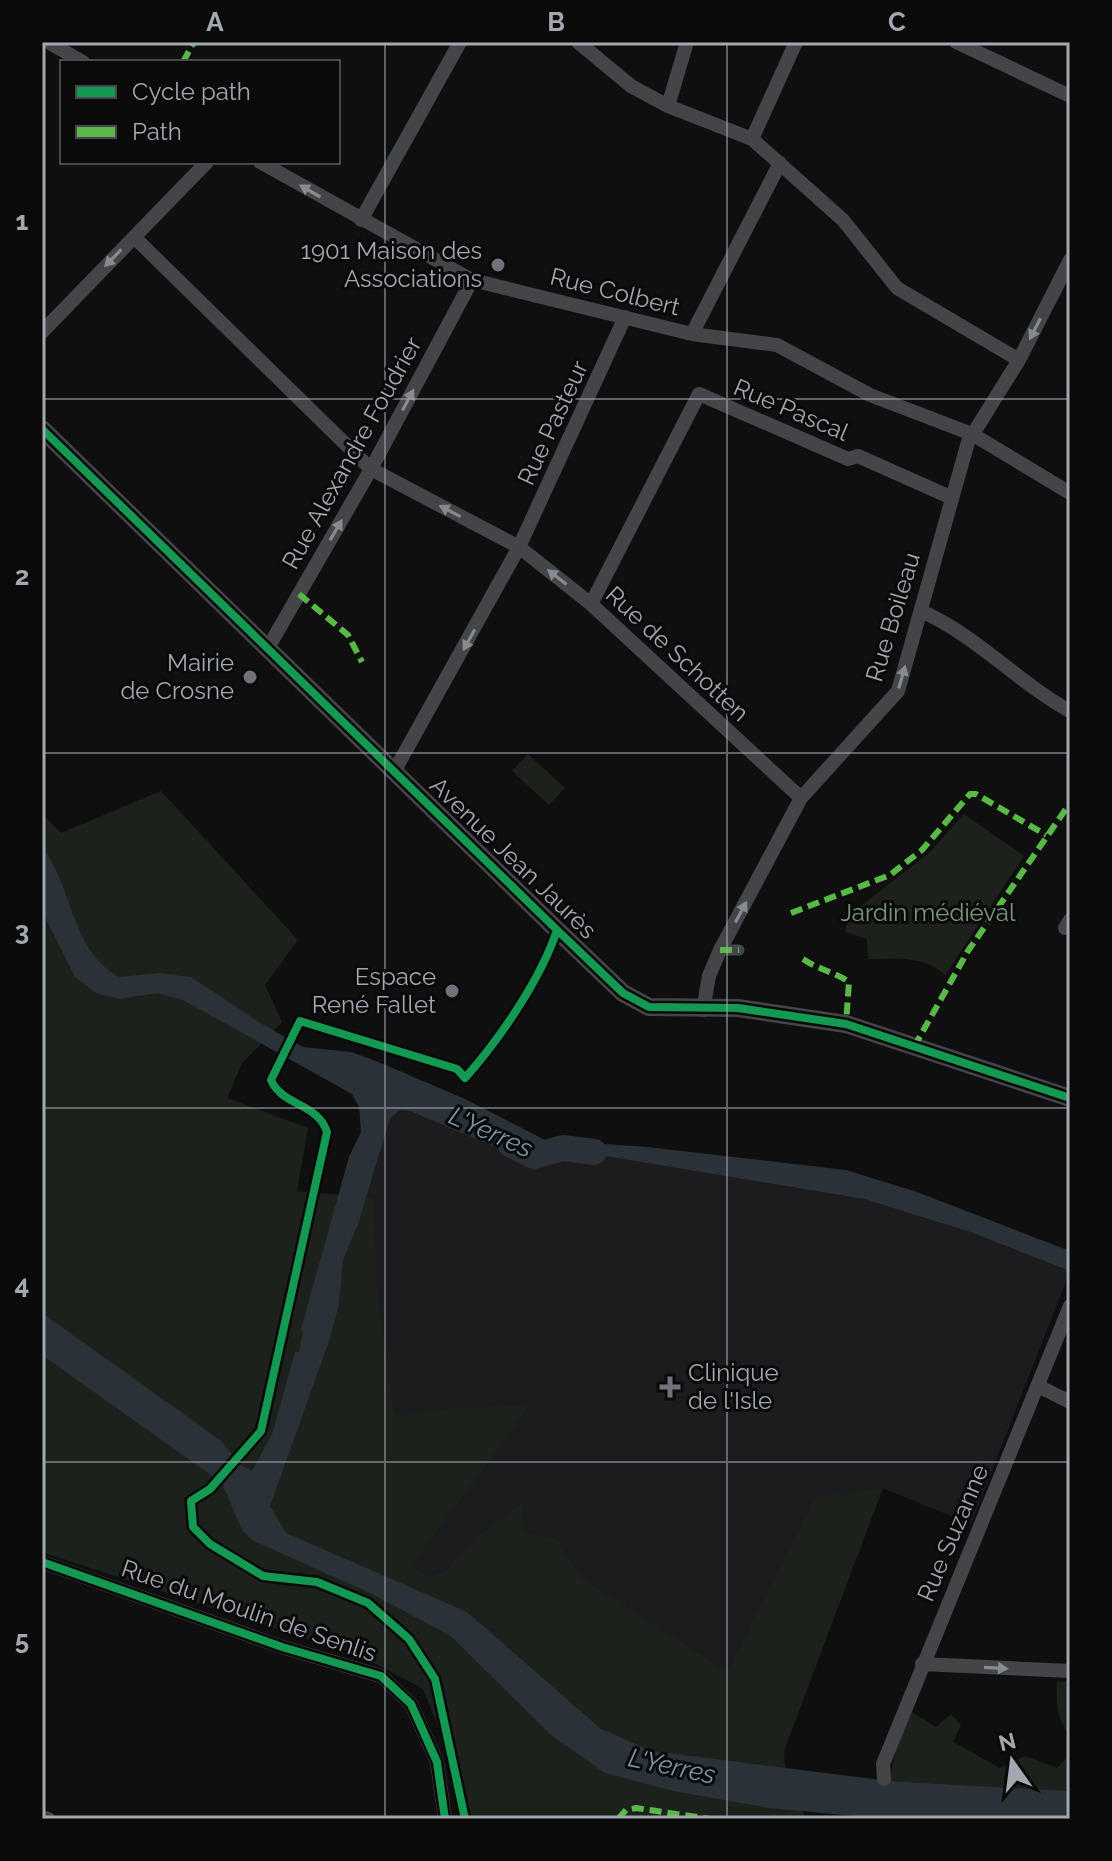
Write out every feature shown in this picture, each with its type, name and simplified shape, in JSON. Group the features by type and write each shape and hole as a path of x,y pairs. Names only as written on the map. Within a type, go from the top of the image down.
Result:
{"street":[{"path":"48,42 80,60"},
{"path":"361,220 460,42"},
{"path":"578,42 631,86 668,106 752,139 843,220 870,250 897,288 1019,360"},
{"path":"668,106 687,42"},
{"path":"752,139 796,42"},
{"path":"956,42 1070,96"},
{"path":"692,334 780,163"},
{"path":"42,332 205,164"},
{"name":"Rue Colbert","path":"263,164 472,280 692,334 777,345 870,395 972,434 1070,493"},
{"name":"Rue de Schotten","path":"134,237 371,469 519,547 591,604 801,798"},
{"name":"Rue Boileau","path":"703,1010 709,976 720,950 801,798 898,691 950,497 972,434 1019,360 1070,260"},
{"name":"Rue Alexandre Foudrier","path":"269,646 371,469 472,280"},
{"name":"Rue Pasteur","path":"395,770 519,547 625,317"},
{"name":"Rue Pascal","path":"591,604 699,394 848,459 858,456 950,497"},
{"name":"Avenue Jean Jaurès","path":"42,429 269,646 623,993 649,1007 767,1011 846,1024 1070,1098"},
{"path":"921,611 949,623 1048,699 1070,711"},
{"path":"720,950 739,950"},
{"name":"Rue Suzanne","path":"884,1779 883,1764 922,1664 1070,1306"},
{"path":"1038,1386 1070,1402"},
{"name":"Rue du Moulin de Senlis","path":"42,1562 282,1647 381,1676 411,1704 437,1762 445,1819"},
{"path":"922,1664 1070,1671"},
{"path":"42,1817 48,1819"}],"shaded area":[{"name":"Clinique de l'Isle","path":"399,1110 410,1111 523,1159 534,1161 551,1147 864,1199 970,1232 1070,1271 971,1524 882,1488 764,1757 652,1751 272,1491 390,1119"}],"green space":[{"path":"528,754 565,788 549,805 512,771"},
{"path":"161,791 298,940 265,985 282,1022 242,1063 227,1098 308,1128 297,1191 374,1198 377,1293 394,1414 531,1404 412,1565 429,1577 444,1572 469,1544 521,1503 525,1533 556,1538 582,1578 727,1672 815,1498 883,1488 784,1751 785,1767 806,1819 459,1819 446,1746 423,1689 365,1658 42,1552 42,814 61,833"},
{"name":"Jardin médiéval","path":"964,814 1024,856 945,975 919,961 868,959 867,939 845,932 849,915 929,853"},
{"path":"1057,1681 1070,1682 1070,1735 1058,1710"},
{"path":"910,1711 936,1727 951,1714 961,1725 953,1742 1000,1768 1025,1756 1057,1768 1069,1755 1070,1741 1070,1791 889,1781 899,1737"}],"water":[{"path":"42,847 61,881 91,951 119,977 160,973 191,977 303,1047 351,1052 376,1061 465,1099 545,1140 647,1147 846,1170 917,1192 1070,1251 1070,1271 970,1232 864,1199 551,1147 534,1161 523,1159 410,1111 399,1110 390,1119 358,1224 343,1260 339,1304 330,1338 270,1506 286,1533 467,1612 601,1729 652,1751 889,1781 1070,1791 1070,1819 886,1819 769,1808 673,1791 605,1773 551,1735 451,1636 370,1593 252,1540 242,1530 222,1483 42,1355 42,1313 220,1440 241,1465 252,1471 272,1434 295,1352 299,1352 301,1329 349,1157 361,1132 359,1107 352,1094 183,1000 158,993 119,999 96,993 75,977 42,911"}],"waterway":[{"name":"L'Yerres","path":"510,1144 534,1156 563,1148 594,1152"}],"marked path":[{"path":"184,60 194,42"},
{"path":"299,594 348,635 362,662"},
{"path":"791,913 890,875 922,850 970,794 976,794 1046,835"},
{"path":"914,1047 968,951 1070,803"},
{"path":"720,950 739,950"},
{"path":"803,959 849,982 846,1024"},
{"path":"618,1819 626,1810 636,1808 710,1819"}],"cycle path":[{"path":"42,429 623,993 649,1007 738,1008 846,1024 1070,1098"},
{"path":"465,1819 435,1679 409,1639 368,1603 317,1582 263,1576 210,1544 193,1527 191,1501 210,1489 261,1431 327,1132 316,1115 283,1095 271,1080 300,1021 457,1069 465,1078 518,1008 541,968 557,930"},
{"path":"42,1562 282,1647 381,1676 411,1704 437,1762 445,1819"}],"place":[{"name":"1901 Maison des Associations","path":"498,265"},
{"name":"Mairie de Crosne","path":"250,677"},
{"name":"Espace René Fallet","path":"452,991"},
{"name":"Clinique de l'Isle","path":"670,1387"}]}
